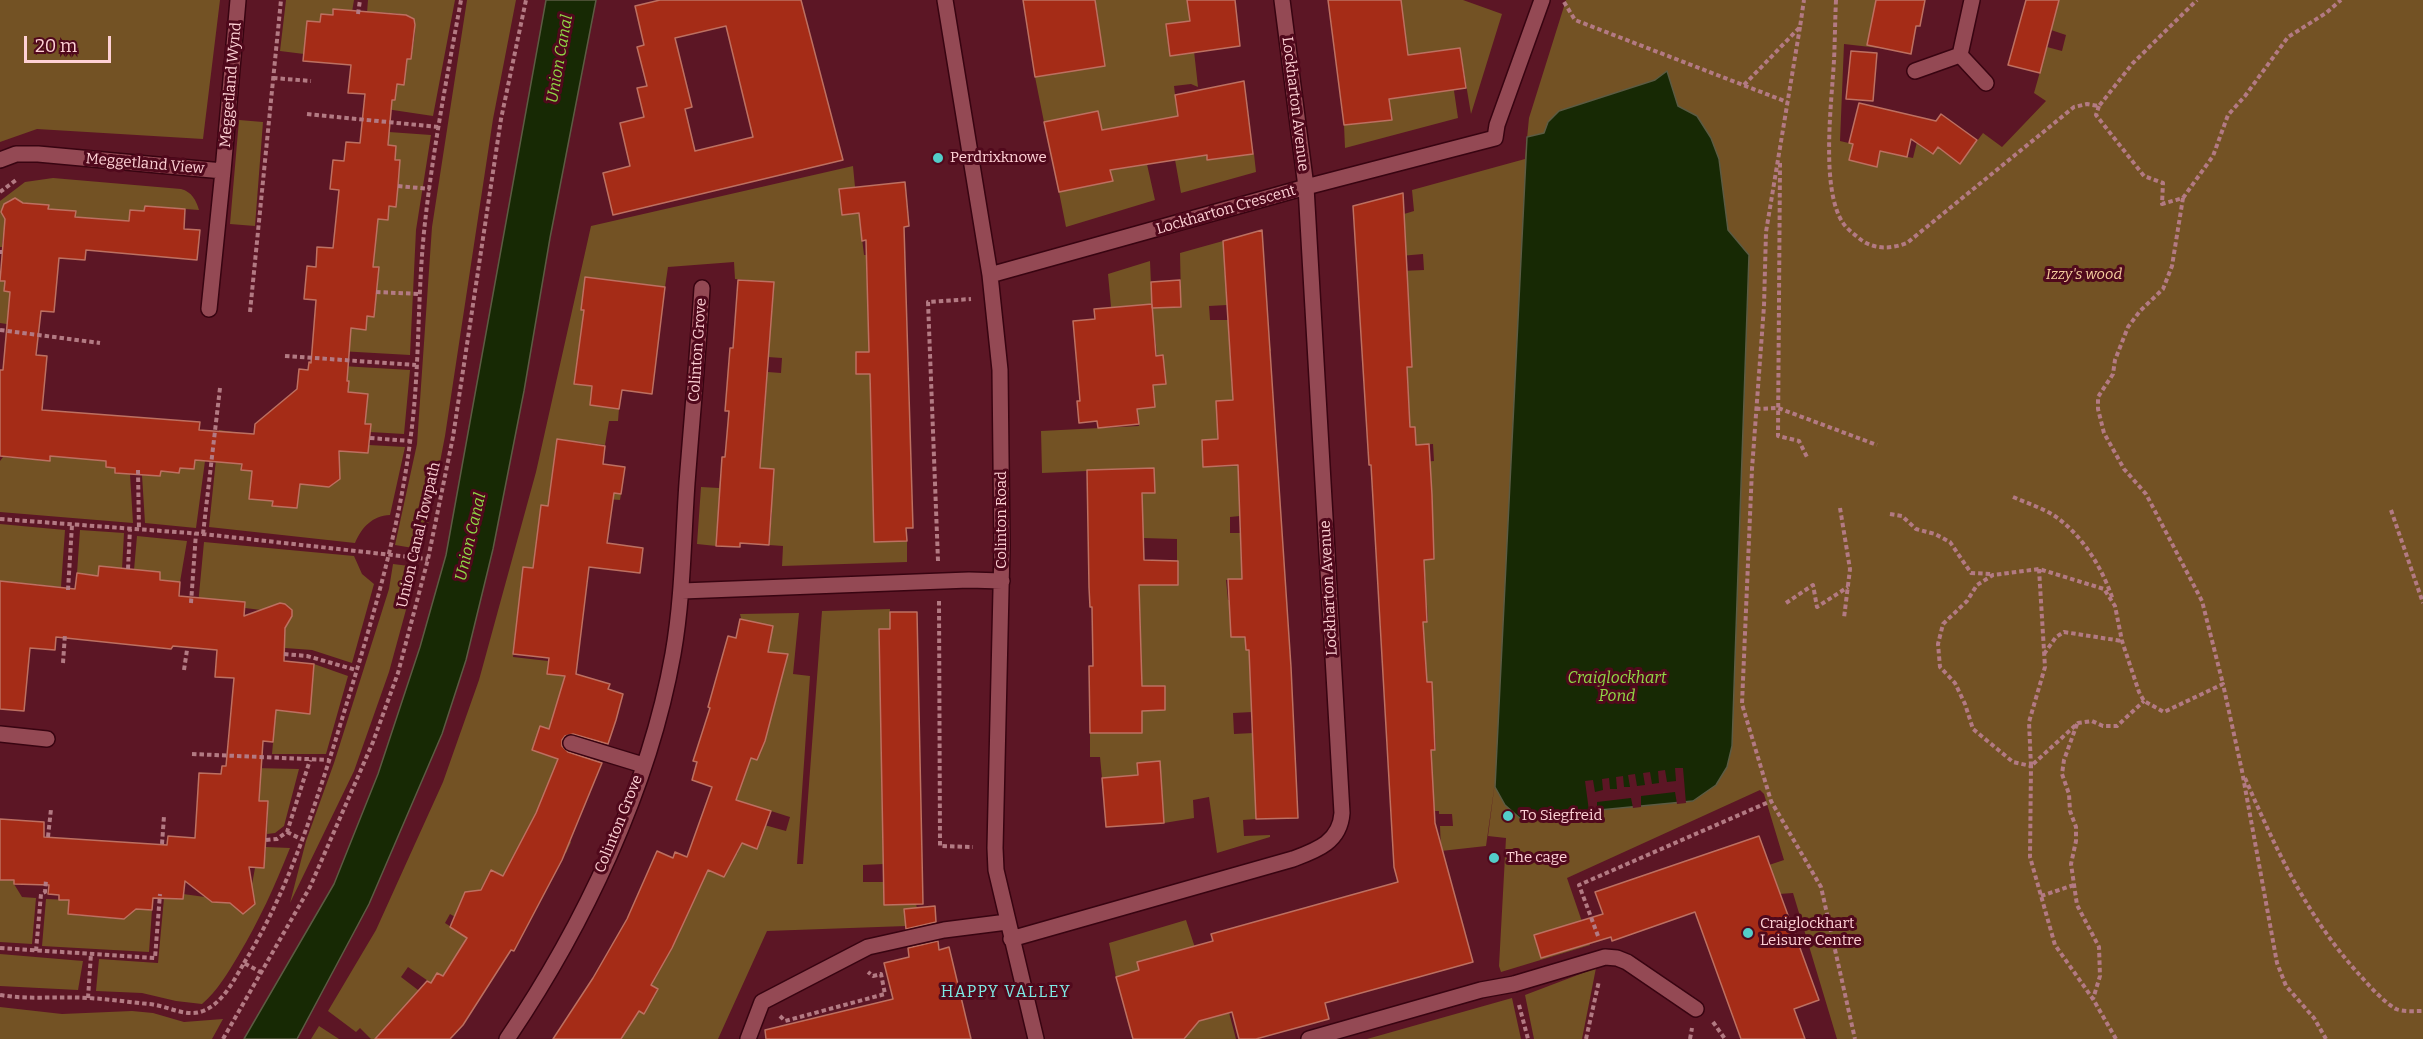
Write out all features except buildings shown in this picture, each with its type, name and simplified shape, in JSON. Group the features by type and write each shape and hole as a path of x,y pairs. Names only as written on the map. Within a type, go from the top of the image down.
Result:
{"street":[{"name":"Meggetland Wynd","path":"223,171 238,0"},
{"name":"Colinton Road","path":"945,0 990,275 1000,369 1003,476 1002,581 995,848 999,886 1036,1039"},
{"name":"Lockharton Avenue","path":"1011,939 1293,859 1325,846 1335,837 1340,826 1341,801 1306,187 1282,0"},
{"name":"Lockharton Crescent","path":"990,275 1306,187 1495,138 1497,125 1542,0"},
{"path":"1960,55 1972,0"},
{"path":"1915,71 1960,55"},
{"path":"1960,55 1986,83"},
{"name":"Meggetland View","path":"0,160 16,154 38,154 223,171 209,309"},
{"name":"Colinton Grove","path":"507,1039 547,974 581,912 621,826 664,696 673,654 681,591 702,288"},
{"path":"681,591 969,580 1002,581"},
{"path":"0,734 47,739"},
{"path":"571,743 643,765"},
{"path":"748,1039 762,1002 868,947 944,930 1007,922"},
{"path":"1309,1039 1605,957 1628,962 1696,1010"}],"path":[{"path":"250,312 281,0"},
{"path":"358,14 360,0"},
{"path":"0,995 33,998 88,998 151,1004 190,1014 202,1012 228,990 277,905 329,760 382,587 410,441 424,232 438,127 461,0"},
{"name":"Union Canal Towpath","path":"223,1039 310,887 373,741 398,673 428,560 453,437 501,119 526,0"},
{"path":"1804,0 1766,232 1742,704 1771,801 1821,887 1855,1039"},
{"path":"1836,0 1829,135 1833,196 1843,223 1868,244 1896,248 1907,243 2074,107 2087,104 2099,106"},
{"path":"2183,198 2162,204 2163,183 2144,176 2096,115 2099,106 2133,63 2197,0"},
{"path":"2326,1039 2314,1018 2286,986 2277,963 2242,771 2202,601 2146,494 2124,469 2104,434 2098,409 2098,397 2113,374 2115,360 2128,327 2140,311 2163,289 2172,266 2183,198 2214,156 2228,115 2245,96 2288,37 2326,13 2341,0"},
{"path":"1564,1 1575,20 1787,102"},
{"path":"1744,85 1800,27"},
{"path":"273,78 310,81"},
{"path":"307,114 438,127"},
{"path":"1781,150 1778,436 1799,441 1808,459"},
{"path":"398,186 430,189"},
{"path":"376,292 420,294"},
{"path":"0,330 100,342"},
{"path":"285,356 416,365"},
{"path":"203,534 220,388"},
{"path":"1756,409 1778,408 1877,445"},
{"path":"370,438 410,441"},
{"path":"138,470 139,530"},
{"path":"2013,497 2060,519 2077,537 2106,578 2115,606 2122,642 2144,701 2164,712 2223,684"},
{"path":"1840,508 1850,569 1844,618"},
{"path":"2391,510 2423,603"},
{"path":"1890,514 1902,516 1916,529 1935,534 1950,542 1971,573 1993,574 2039,569 2104,589 2115,606"},
{"path":"0,519 196,533 428,560"},
{"path":"68,590 72,525"},
{"path":"128,569 130,529"},
{"path":"191,603 196,533"},
{"path":"2039,569 2045,667 2029,722 2030,857 2055,945 2093,999 2116,1039"},
{"path":"1993,574 1977,585 1967,601 1943,624 1938,645 1940,667 1955,683 1973,729 2013,762 2031,766"},
{"path":"2416,582 2423,586"},
{"path":"1786,603 1813,585 1817,607 1848,586"},
{"path":"2043,655 2056,637 2064,632 2122,642"},
{"path":"63,663 65,634"},
{"path":"184,670 187,650"},
{"path":"284,654 307,656 356,670"},
{"path":"2031,766 2078,723 2092,721 2103,726 2117,726 2144,701"},
{"path":"2078,723 2064,760 2062,774 2069,794 2070,812 2076,827 2076,841 2071,864 2077,905 2098,947 2100,976 2093,999"},
{"path":"192,753 329,760"},
{"path":"266,840 277,839 287,832 310,760"},
{"path":"2242,771 2272,840 2296,888 2320,927 2373,990 2397,1010 2423,1011"},
{"path":"1586,1039 1605,957 1579,885 1771,801"},
{"path":"48,837 51,809"},
{"path":"162,844 164,816"},
{"path":"287,832 301,839"},
{"path":"36,951 41,894 45,892 46,880"},
{"path":"2041,896 2074,885"},
{"path":"0,948 155,958 160,894"},
{"path":"88,998 91,954"},
{"path":"244,963 262,973"},
{"path":"762,1002 787,1023 885,994 881,974 873,976 868,972 870,966"},
{"path":"1514,984 1528,1039"},
{"path":"1690,1039 1691,1032"}],"green space":[{"path":"0,0 220,0 203,139 37,129 0,142"},
{"path":"286,0 354,0 352,12 333,10 333,15 320,22 307,21 304,54 280,51"},
{"path":"368,0 455,0 433,116 386,109 387,100 395,100 397,84 404,85 407,59 411,59 415,25 413,20 402,15 367,13"},
{"path":"467,0 516,0 493,119 445,436 425,540 419,549 395,545 417,444 432,227"},
{"path":"1095,0 1187,0 1191,25 1166,25 1169,50 1186,47 1193,42 1198,87 1191,84 1174,86 1177,111 1194,109 1204,138 1208,160 1254,154 1256,172 1181,193 1170,132 1138,123 1107,130 1107,134 1044,122 1035,77 1083,20 1098,17"},
{"path":"1401,0 1463,0 1502,14 1471,114 1460,48 1448,50 1458,118 1345,148 1344,125 1392,120 1389,97 1413,96"},
{"name":"Izzy's wood","path":"1566,0 1887,0 1879,48 1844,44 1840,141 1853,144 1849,160 1877,166 1880,151 1913,158 1919,134 1919,145 1932,154 1938,147 1960,164 1983,133 2002,147 2046,101 2034,93 2047,47 2062,51 2066,35 2051,30 2057,8 2053,6 2059,0 2423,0 2423,1039 1837,1039 1793,893 1779,894 1769,865 1784,860 1764,794 1760,790 1567,878 1590,945 1501,972 1499,966 1506,838 1488,836 1495,782 1486,846 1441,851 1440,826 1453,826 1452,814 1439,814 1439,811 1434,811 1431,750 1436,750 1435,733 1388,735 1434,716 1432,682 1427,682 1426,676 1423,622 1428,621 1427,605 1411,606 1411,590 1426,589 1424,560 1434,559 1426,495 1432,495 1431,478 1423,462 1434,461 1433,444 1416,445 1415,427 1410,427 1407,367 1412,367 1410,331 1401,271 1424,270 1423,254 1400,256 1404,214 1414,211 1412,190 1525,159 1529,118"},
{"path":"239,120 263,122 255,226 230,224"},
{"path":"389,132 431,135 416,230 410,355 339,351 351,328 366,330 367,316 374,317 379,268 373,267 374,218 389,206 396,207 400,161 395,160 388,145"},
{"path":"1144,151 1155,200 1066,227 1059,192 1112,181 1108,158"},
{"path":"853,166 855,187 842,215 859,213 864,255 905,255 905,266 869,352 856,353 856,374 870,374 874,542 907,541 907,562 782,566 783,546 769,545 772,512 763,511 716,546 697,544 701,487 719,488 720,480 773,483 774,469 760,468 766,391 727,388 728,369 781,373 782,358 768,357 774,282 735,279 734,262 668,267 665,287 586,277 601,312 657,351 657,358 579,349 574,384 592,386 590,405 619,409 618,421 609,421 605,445 557,439 553,470 570,472 568,487 621,494 620,500 592,498 590,512 541,506 537,537 590,564 588,574 523,567 513,657 548,661 547,674 584,676 566,736 540,726 532,749 558,759 556,834 571,842 566,853 526,832 503,876 491,870 480,891 482,896 472,891 467,893 483,933 450,914 445,923 468,938 443,976 437,973 431,983 408,967 401,977 452,1016 403,1031 391,1020 375,1039 371,1039 360,1028 356,1032 328,1011 376,930 443,782 479,680 536,472 591,226"},
{"path":"53,178 181,189 193,197 199,210 145,206 144,211 130,210 129,221 75,217 75,211 48,209 48,205 22,203 12,199 4,204 2,209 4,218 10,222 9,235 3,235 2,247 0,247 0,201 25,182"},
{"path":"1223,241 1227,305 1209,306 1210,320 1228,320 1229,339 1268,337 1271,351 1230,354 1233,400 1216,401 1217,417 1235,438 1202,440 1203,467 1238,466 1240,516 1230,517 1230,533 1241,533 1242,579 1226,580 1228,600 1244,599 1231,621 1232,637 1245,637 1246,650 1288,648 1252,712 1233,713 1234,734 1253,733 1295,753 1296,771 1255,773 1256,819 1243,820 1244,836 1270,835 1270,837 1217,853 1209,797 1193,800 1194,818 1164,823 1160,761 1137,763 1138,775 1102,778 1100,757 1090,757 1090,733 1142,732 1142,686 1120,625 1140,624 1139,582 1161,561 1161,585 1177,585 1177,539 1143,538 1141,493 1155,493 1154,468 1042,473 1041,431 1139,426 1137,409 1155,407 1153,385 1166,383 1163,355 1157,355 1155,336 1131,339 1112,317 1108,274 1150,261 1152,308 1181,299 1180,253"},
{"path":"0,281 5,281 4,291 10,292 13,325 0,323"},
{"path":"342,366 410,370 404,434 370,432 371,424 365,424 368,394 348,392 349,381 340,380"},
{"path":"219,430 233,432 241,470 252,471 249,499 273,501 273,506 297,508 300,480 329,487 333,484 338,477 340,451 368,453 369,445 405,447 390,515 368,523 355,543 209,527"},
{"path":"50,455 106,461 115,468 115,473 130,474 133,523 0,512 0,461 3,457 49,461"},
{"path":"195,460 205,461 196,528 145,523 142,475 160,476 161,471 179,473 180,468"},
{"path":"0,524 65,530 61,587 0,581"},
{"path":"80,530 124,533 122,569 99,566 98,576 77,573"},
{"path":"137,536 187,541 180,582 160,580 160,572 134,570"},
{"path":"204,542 354,556 362,574 374,584 352,663 312,650 285,648 285,625 292,616 291,609 285,604 274,605 269,611 245,608 245,602 198,605"},
{"path":"393,564 409,566 416,573 389,672 354,771 290,903 306,841 334,763 389,589"},
{"path":"890,609 890,629 879,629 884,864 863,865 863,882 884,882 916,904 917,908 904,909 906,926 767,931 718,1039 604,1039 603,990 644,1013 648,983 698,866 724,877 730,864 698,841 737,854 742,843 757,848 750,821 786,831 790,817 736,800 744,756 757,760 761,749 759,689 740,614 799,613 793,674 810,676 797,864 803,864 822,611"},
{"path":"314,664 348,676 326,754 272,754 276,710 308,713"},
{"path":"253,768 299,769 284,826 275,833 267,834 268,802 259,801"},
{"path":"266,847 290,848 246,942 222,982 202,1004 142,993 96,991 99,959 158,963 164,898 182,899 183,894 205,897 212,902 233,903 246,911 252,907 254,900 251,890 255,868 264,868"},
{"path":"0,880 14,880 22,897 36,898 32,944 0,942"},
{"path":"46,899 69,900 68,912 74,915 123,919 133,909 152,910 149,952 42,946"},
{"path":"1186,920 1200,963 1222,986 1236,1039 1176,1039 1193,1029 1191,1023 1203,1020 1139,970 1116,977 1109,943"},
{"path":"0,954 83,961 78,990 0,986"},
{"path":"1596,968 1582,1039 1534,1039 1525,995"},
{"path":"1512,998 1521,1039 1367,1039"},
{"path":"0,1007 62,1014 132,1011 153,1013 184,1022 223,1019 212,1039 0,1039"},
{"path":"319,1026 339,1039 311,1039"}],"water":[{"name":"Union Canal","path":"546,0 596,0 493,549 466,660 442,734 369,904 297,1039 244,1039 334,884 378,774 420,647 446,555"},
{"name":"Craiglockhart Pond","path":"1667,71 1678,106 1697,116 1711,138 1719,159 1728,230 1749,255 1732,746 1727,767 1716,785 1693,801 1589,811 1523,821 1505,805 1495,787 1527,137 1544,133 1548,122 1559,111 1655,80"}],"pier":[{"path":"1675,768 1683,768 1686,803 1677,804 1675,792 1641,796 1641,807 1633,808 1631,798 1597,802 1597,810 1589,811 1585,781 1593,780 1595,792 1603,790 1602,779 1609,778 1610,789 1617,789 1616,777 1623,776 1624,787 1630,787 1628,775 1635,774 1637,786 1645,785 1643,773 1650,772 1652,784 1659,783 1658,771 1665,770 1667,782 1676,781"}],"place":[{"name":"Perdrixknowe","path":"938,158"},
{"name":"To Siegfreid","path":"1508,816"},
{"name":"The cage","path":"1494,858"},
{"name":"Craiglockhart Leisure Centre","path":"1748,933"}],"district":[{"name":"HAPPY VALLEY","path":"1006,993"}]}
